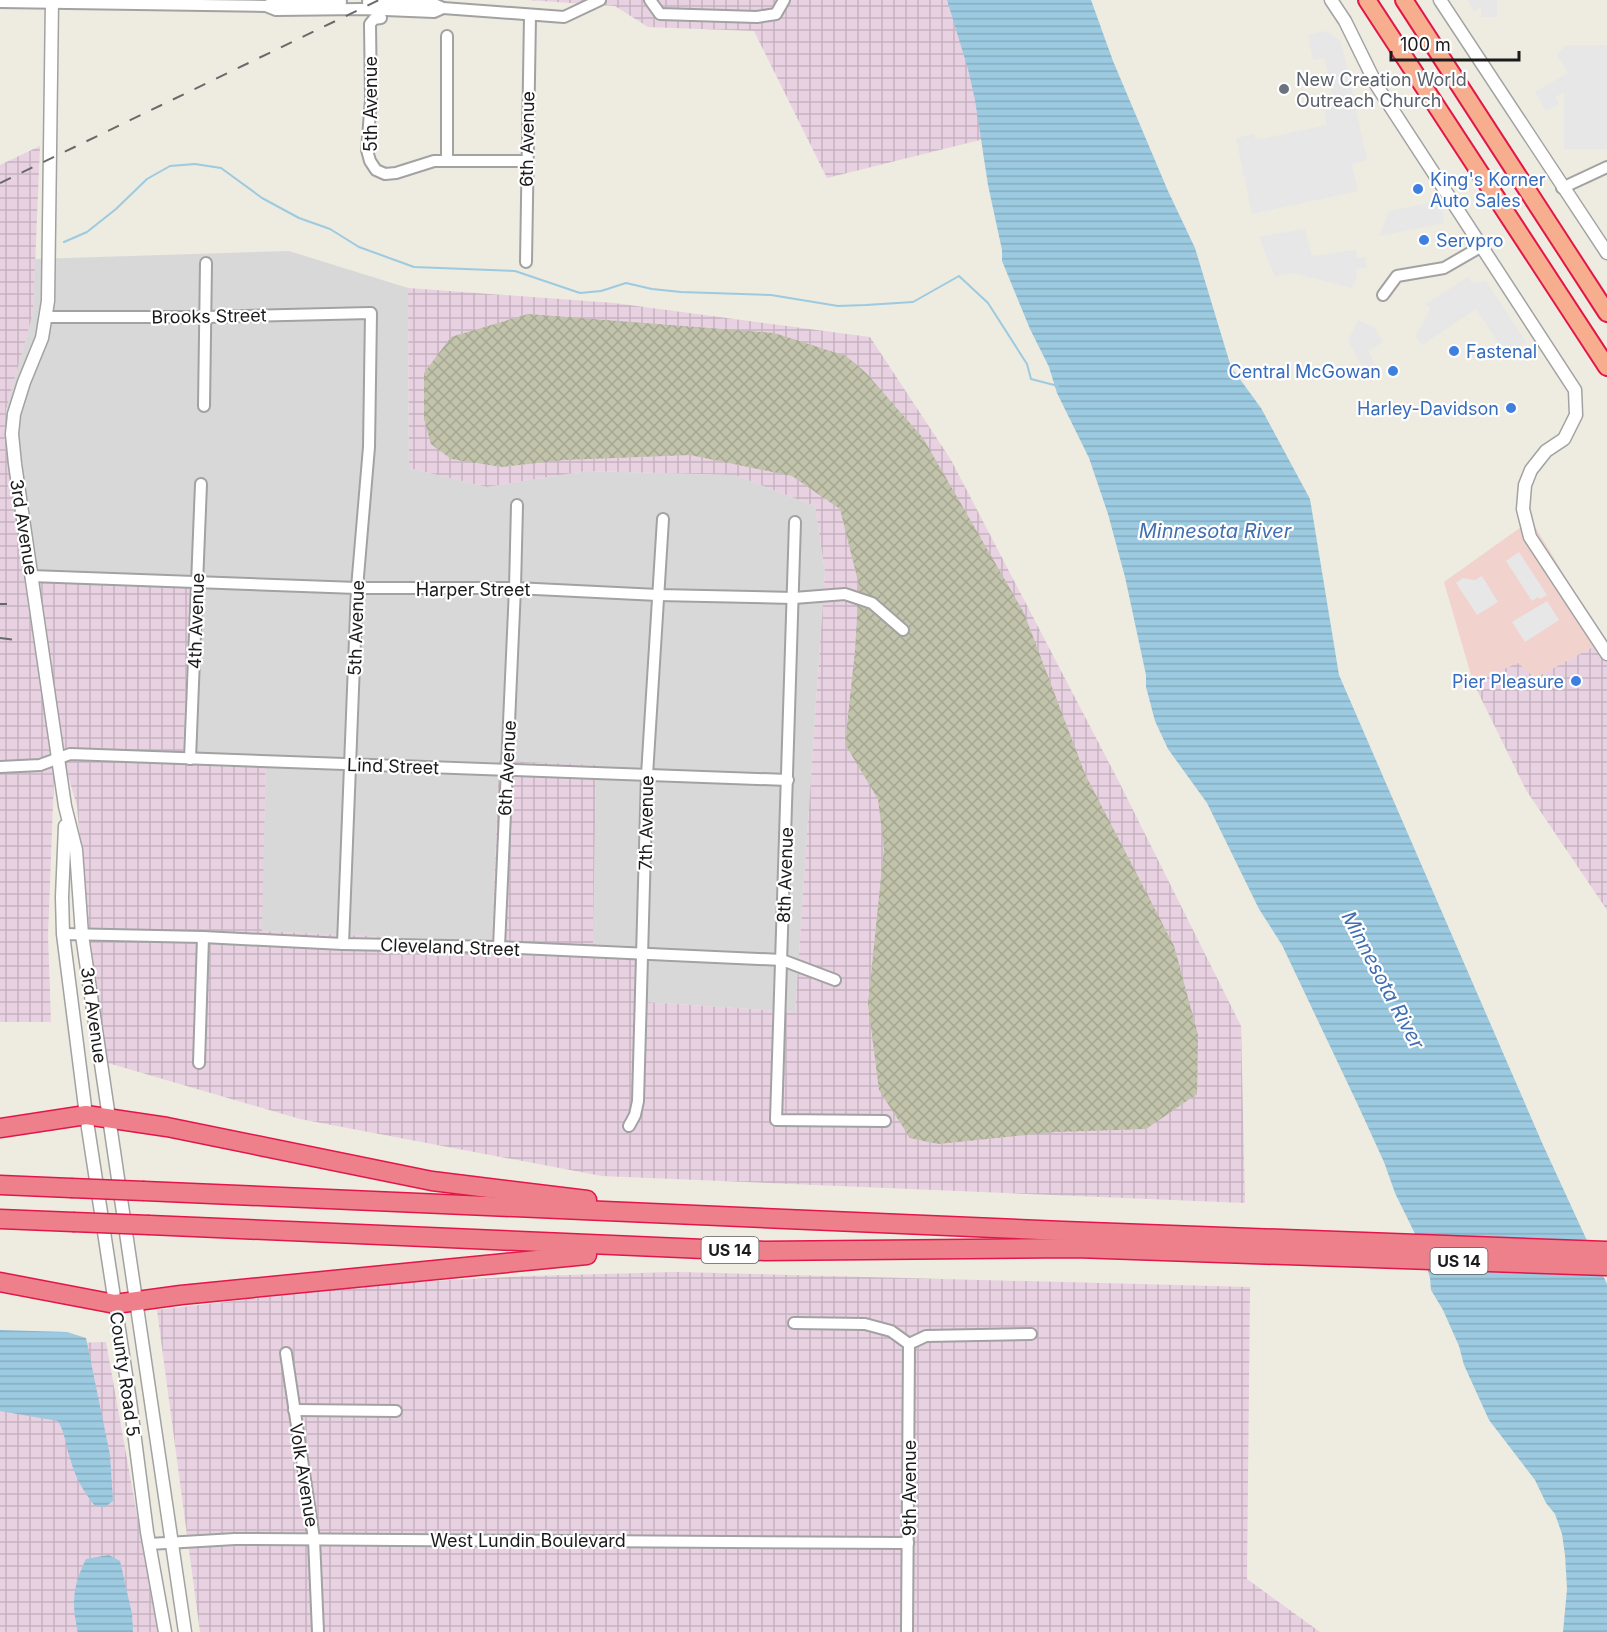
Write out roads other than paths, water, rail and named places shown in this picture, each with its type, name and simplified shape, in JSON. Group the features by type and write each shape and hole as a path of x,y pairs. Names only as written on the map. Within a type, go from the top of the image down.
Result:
{"highway":[{"path":"1367,0 1607,368"},
{"path":"1404,0 1607,313"},
{"path":"0,1128 86,1115 167,1127 432,1181 623,1204 687,1215"},
{"name":"US 14","path":"0,1185 687,1215 1308,1247 1607,1266"},
{"name":"US 14","path":"0,1219 750,1251 1308,1247 1607,1251"},
{"path":"0,1281 115,1304 181,1295 580,1255 750,1251"}],"street":[{"path":"267,6 276,2 314,1 434,4 443,8 564,17 600,0"},
{"path":"650,0 660,14 757,17 777,14 784,0"},
{"path":"1331,0 1345,21 1377,86 1575,390 1576,416 1564,439 1546,451 1531,470 1525,485 1523,509 1530,537 1607,654"},
{"path":"1440,0 1607,253"},
{"path":"0,2 211,3 267,6 276,10 362,9 434,12 443,8"},
{"name":"3rd Avenue","path":"52,2 46,317 42,338 14,414 12,434 57,759 76,850 82,934 109,1118"},
{"name":"6th Avenue","path":"526,262 530,16"},
{"name":"5th Avenue","path":"381,18 370,24 371,100 367,150 376,170 386,174 396,174 434,161 527,161"},
{"path":"447,36 447,161"},
{"path":"1562,188 1607,167"},
{"path":"1383,295 1397,276 1444,268 1482,246"},
{"path":"204,406 206,263"},
{"name":"Brooks Street","path":"46,317 206,317 371,313"},
{"name":"5th Avenue","path":"343,944 357,588 369,447 371,313"},
{"path":"0,413 14,414"},
{"name":"4th Avenue","path":"190,759 201,484"},
{"name":"6th Avenue","path":"499,947 516,588 517,505"},
{"name":"7th Avenue","path":"629,1126 635,1115 638,1101 647,775 663,519"},
{"name":"8th Avenue","path":"795,522 776,1120 885,1121"},
{"name":"Harper Street","path":"32,576 357,588 516,588 658,595 794,598 844,594 873,603 903,630"},
{"name":"Lind Street","path":"0,767 40,765 70,754 788,780"},
{"name":"3rd Avenue","path":"65,806 63,934 86,1115"},
{"name":"Cleveland Street","path":"63,934 499,947 782,960 835,980"},
{"path":"199,1063 203,937"},
{"name":"County Road 5","path":"86,1115 149,1545 165,1632"},
{"name":"County Road 5","path":"109,1118 185,1632"},
{"path":"794,1323 865,1324 891,1331 909,1344 926,1335 1031,1334"},
{"name":"9th Avenue","path":"907,1632 909,1344"},
{"name":"Volk Avenue","path":"286,1353 314,1539 318,1632"},
{"name":"Volk Avenue","path":"294,1410 396,1411"},
{"name":"West Lundin Boulevard","path":"149,1545 235,1539 908,1543"}],"water":[{"name":"Minnesota River","path":"947,0 1091,0 1113,61 1168,191 1195,248 1231,367 1261,408 1310,499 1339,675 1543,1145 1607,1284 1607,1632 1563,1632 1567,1589 1565,1555 1562,1534 1555,1514 1546,1503 1535,1480 1489,1420 1464,1365 1459,1346 1443,1310 1431,1290 1430,1278 1420,1244 1395,1193 1384,1162 1357,1103 1282,945 1259,909 1207,803 1168,749 1155,721 1146,687 1146,675 1125,577 1108,514 1089,458 1057,393 1049,367 1030,329 1002,261 1002,250 988,185 975,100"},
{"path":"0,1330 67,1332 86,1338 110,1455 113,1501 105,1507 95,1506 80,1484 58,1421 0,1411"},
{"path":"109,1555 120,1561 132,1614 133,1632 78,1632 74,1612 74,1594 82,1568 86,1559"}],"waterway":[{"path":"64,242 87,232 116,209 147,179 170,166 195,164 221,168 262,198 299,218 330,229 359,247 414,267 515,271 580,293 601,291 626,283 681,292 771,295 838,306 866,305 913,302 959,276 988,303 1027,364 1031,379 1058,386"}],"railway":[{"path":"0,183 379,0"},
{"path":"0,604 7,604"},
{"path":"0,638 17,640"}],"place":[{"name":"New Creation World Outreach Church","path":"1284,89"},
{"name":"King's Korner Auto Sales","path":"1418,189"},
{"name":"Servpro","path":"1424,240"},
{"name":"Fastenal","path":"1454,351"},
{"name":"Central McGowan","path":"1393,371"},
{"name":"Harley-Davidson","path":"1511,408"},
{"name":"Pier Pleasure","path":"1576,681"}]}
